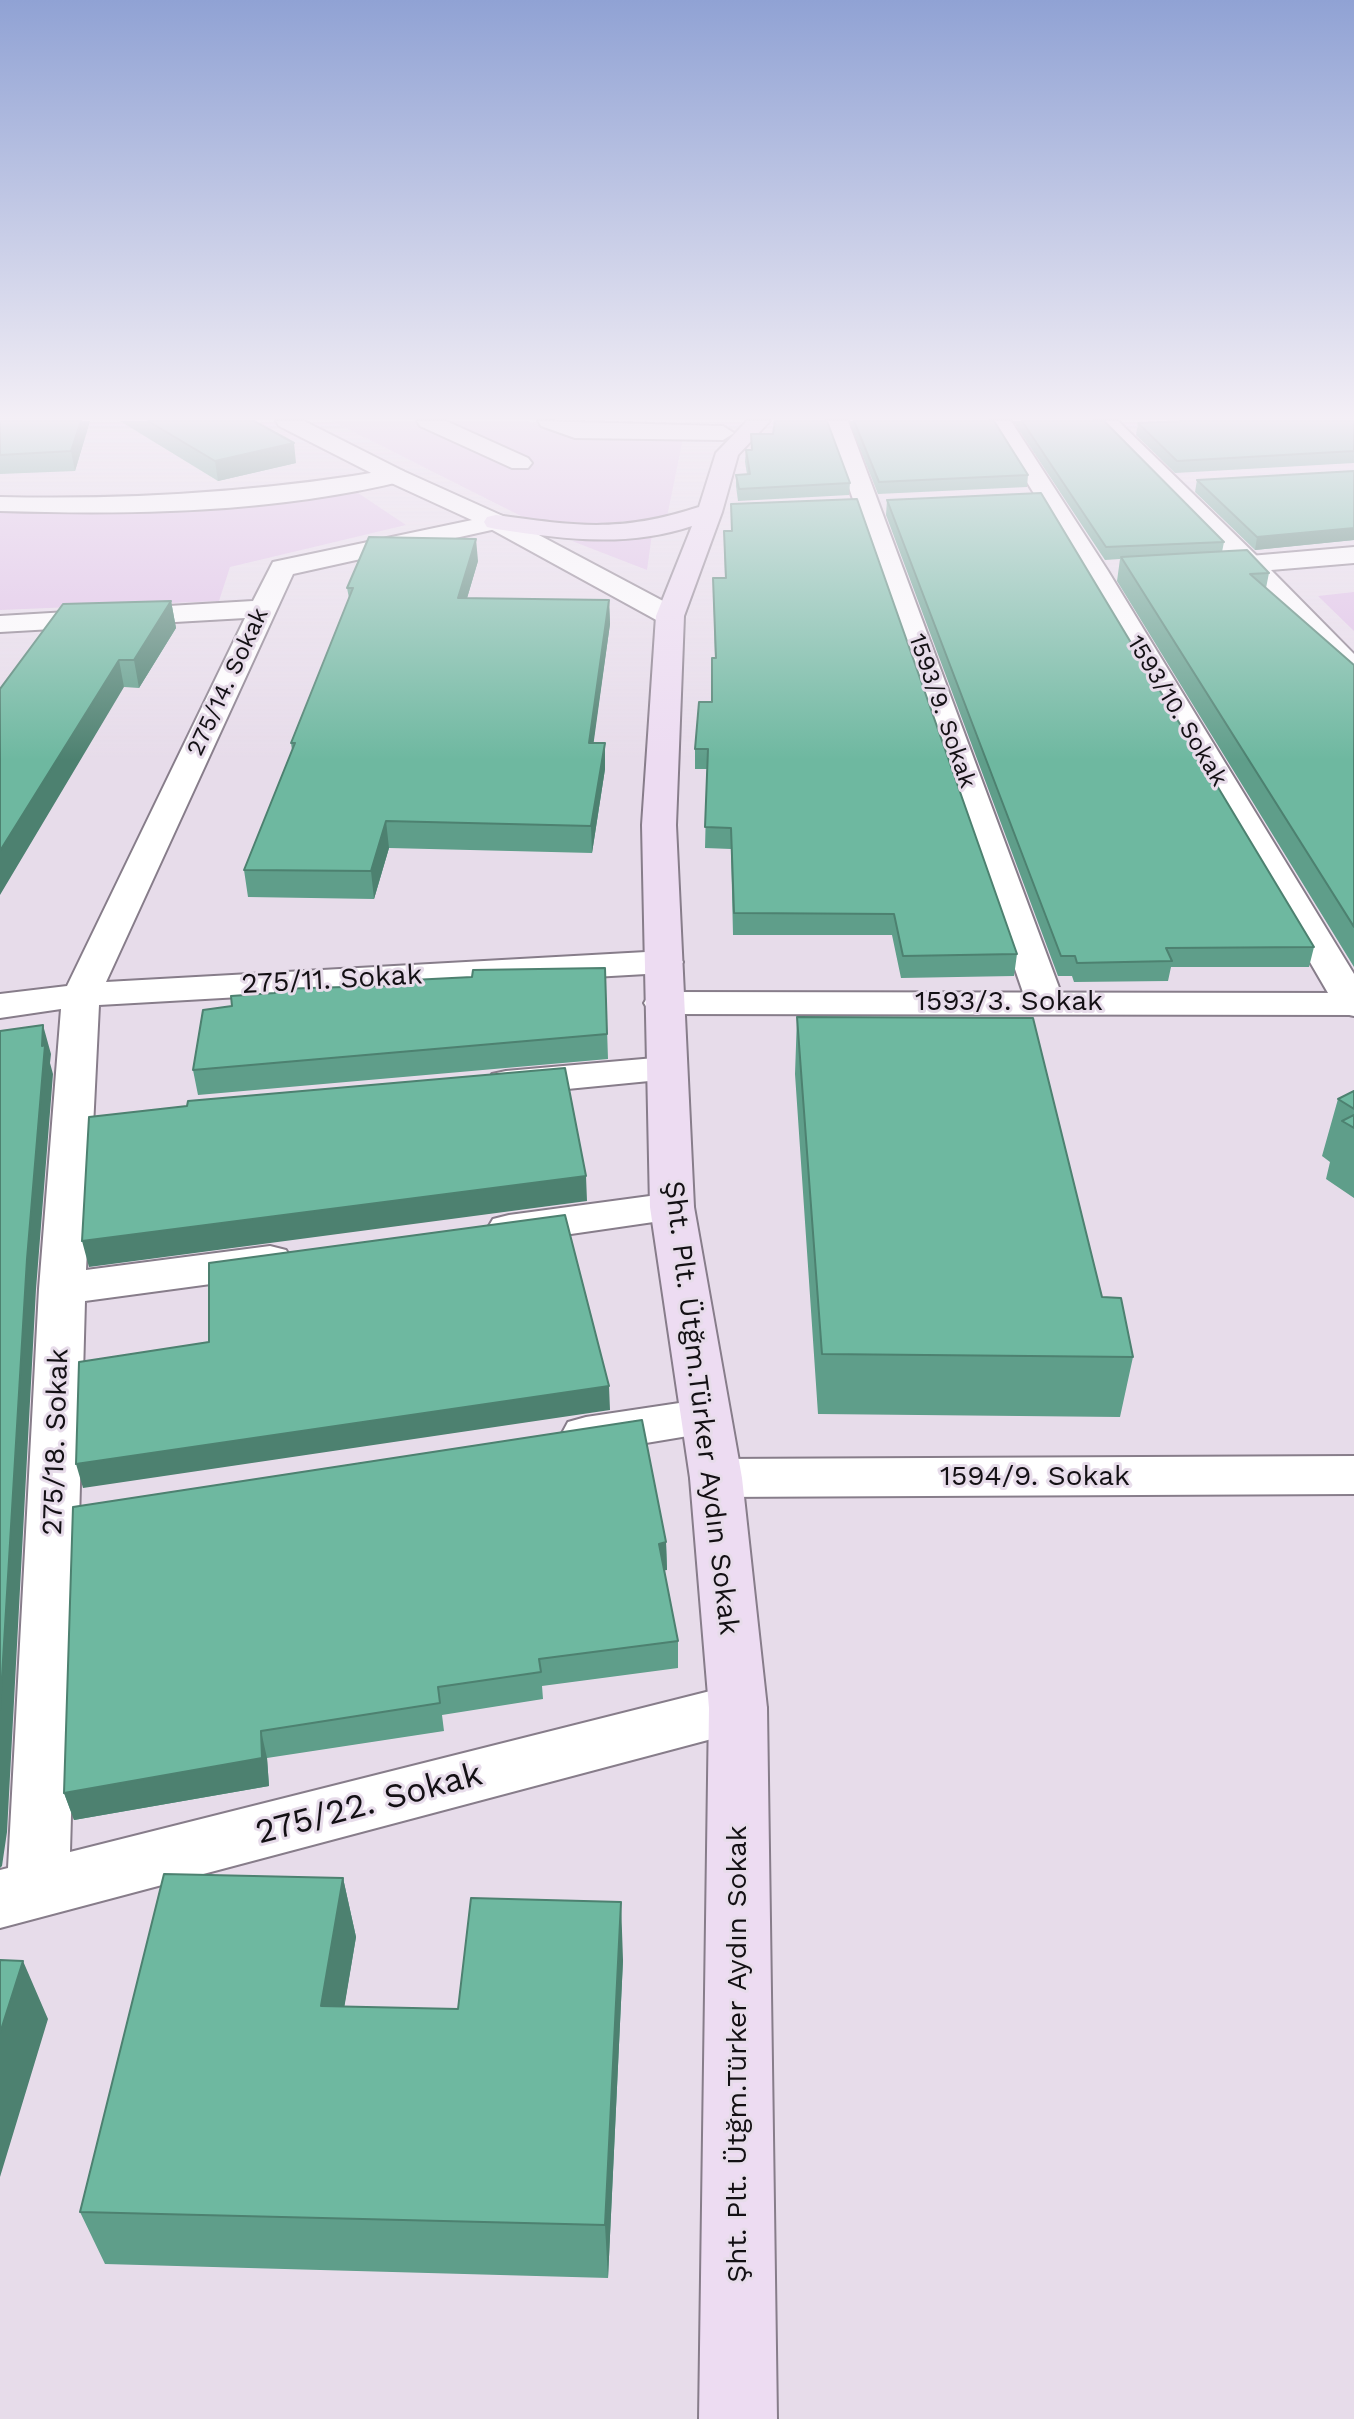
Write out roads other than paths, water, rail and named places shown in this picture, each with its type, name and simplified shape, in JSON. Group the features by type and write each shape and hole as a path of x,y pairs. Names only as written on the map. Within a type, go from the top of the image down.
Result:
{"main road":[{"name":"Şht. Plt. Ütğm.Türker Aydın Sokak","path":"712,534 670,616 659,825 672,1207 716,1478 738,1708 738,2419"}],"street":[{"name":"275/14. Sokak","path":"81,995 282,568 441,534"},
{"path":"518,534 670,616"},
{"name":"1593/9. Sokak","path":"880,534 1045,1001"},
{"name":"1593/10. Sokak","path":"1063,534 1095,571 1353,1004"},
{"path":"1220,534 1354,670"},
{"path":"1219,566 1354,555"},
{"path":"1095,571 1126,570"},
{"path":"0,624 263,609"},
{"name":"1593/3. Sokak","path":"664,982 1045,1001 1353,1004"},
{"name":"275/11. Sokak","path":"0,1006 81,995 664,982"},
{"name":"275/18. Sokak","path":"19,1894 77,1512 62,1289 89,1119 81,995"},
{"path":"463,1086 666,1069"},
{"path":"469,1234 672,1207"},
{"path":"62,1289 312,1255"},
{"path":"535,1443 706,1417"},
{"name":"1594/9. Sokak","path":"716,1478 1354,1475"},
{"name":"275/22. Sokak","path":"19,1894 738,1708"}]}
